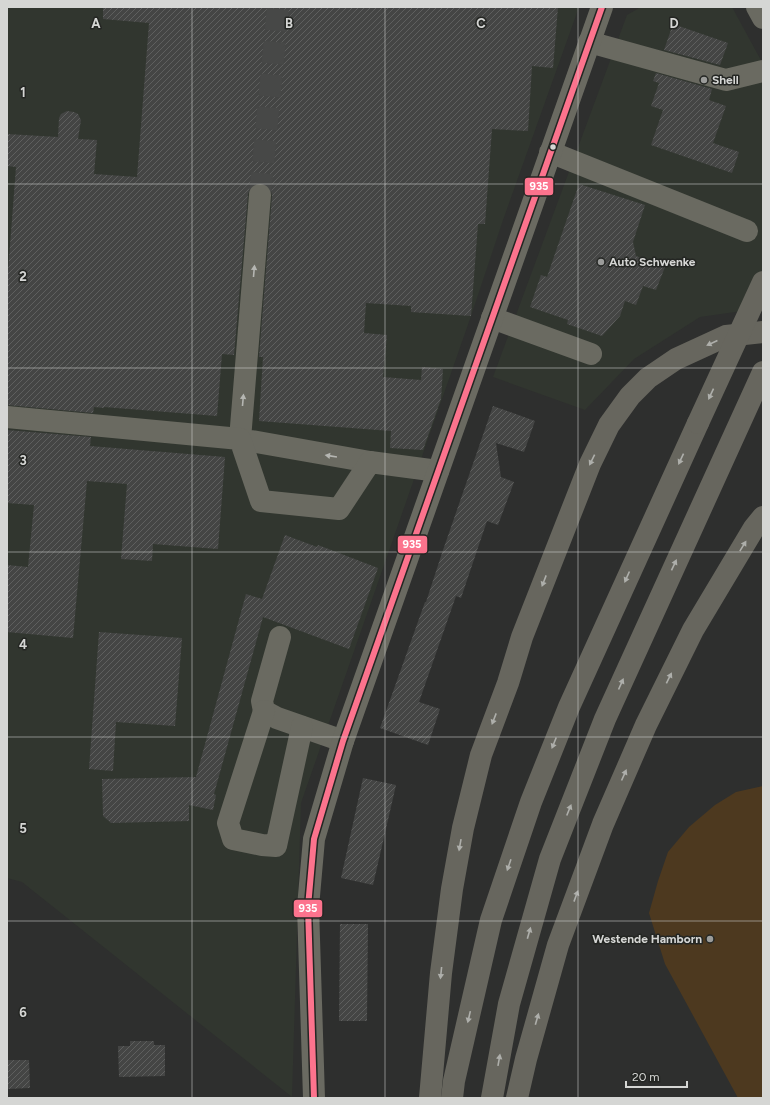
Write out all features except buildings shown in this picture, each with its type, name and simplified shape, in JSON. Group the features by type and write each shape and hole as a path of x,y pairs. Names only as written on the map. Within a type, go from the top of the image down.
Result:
{"highway":[{"path":"452,1098 454,1081 491,920 531,802 568,707 763,282"},
{"path":"430,1098 441,973 452,888 463,828 481,755 508,683 522,637 590,464 609,425 630,396 648,378 676,359 726,336 763,332"},
{"path":"492,1098 509,1004 550,859 605,720 763,372"},
{"path":"517,1098 558,945 603,824 646,725 693,630 754,528 763,517"}],"street":[{"path":"314,1098 308,907 314,838 343,742 588,42 602,7"},
{"path":"757,7 763,18"},
{"path":"588,42 726,80 763,71"},
{"path":"550,152 747,231"},
{"path":"260,195 240,439 261,501 338,509 370,462"},
{"path":"492,318 591,354"},
{"path":"7,417 240,439 370,462 438,471"},
{"path":"280,637 262,701 264,711 228,823 233,839 262,845 276,846 302,727"},
{"path":"264,711 277,718 343,742"}],"shaded area":[{"path":"7,7 579,7 503,220 301,803 292,1097 22,882 7,878"},
{"path":"641,7 732,7 763,64 763,308 700,317 634,359 585,410 493,377 627,15"},
{"name":"Westende Hamborn","path":"763,786 763,1098 738,1098 665,964 649,913 668,852 689,827 715,805 736,792"}],"tunnel":[{"path":"260,195 278,7"}],"transit line":[{"name":"935","path":"314,1098 308,907 314,839 343,741 602,7"}],"place":[{"name":"Shell","path":"704,80"},
{"name":"Auto Schwenke","path":"601,262"},
{"name":"Westende Hamborn","path":"710,939"}]}
